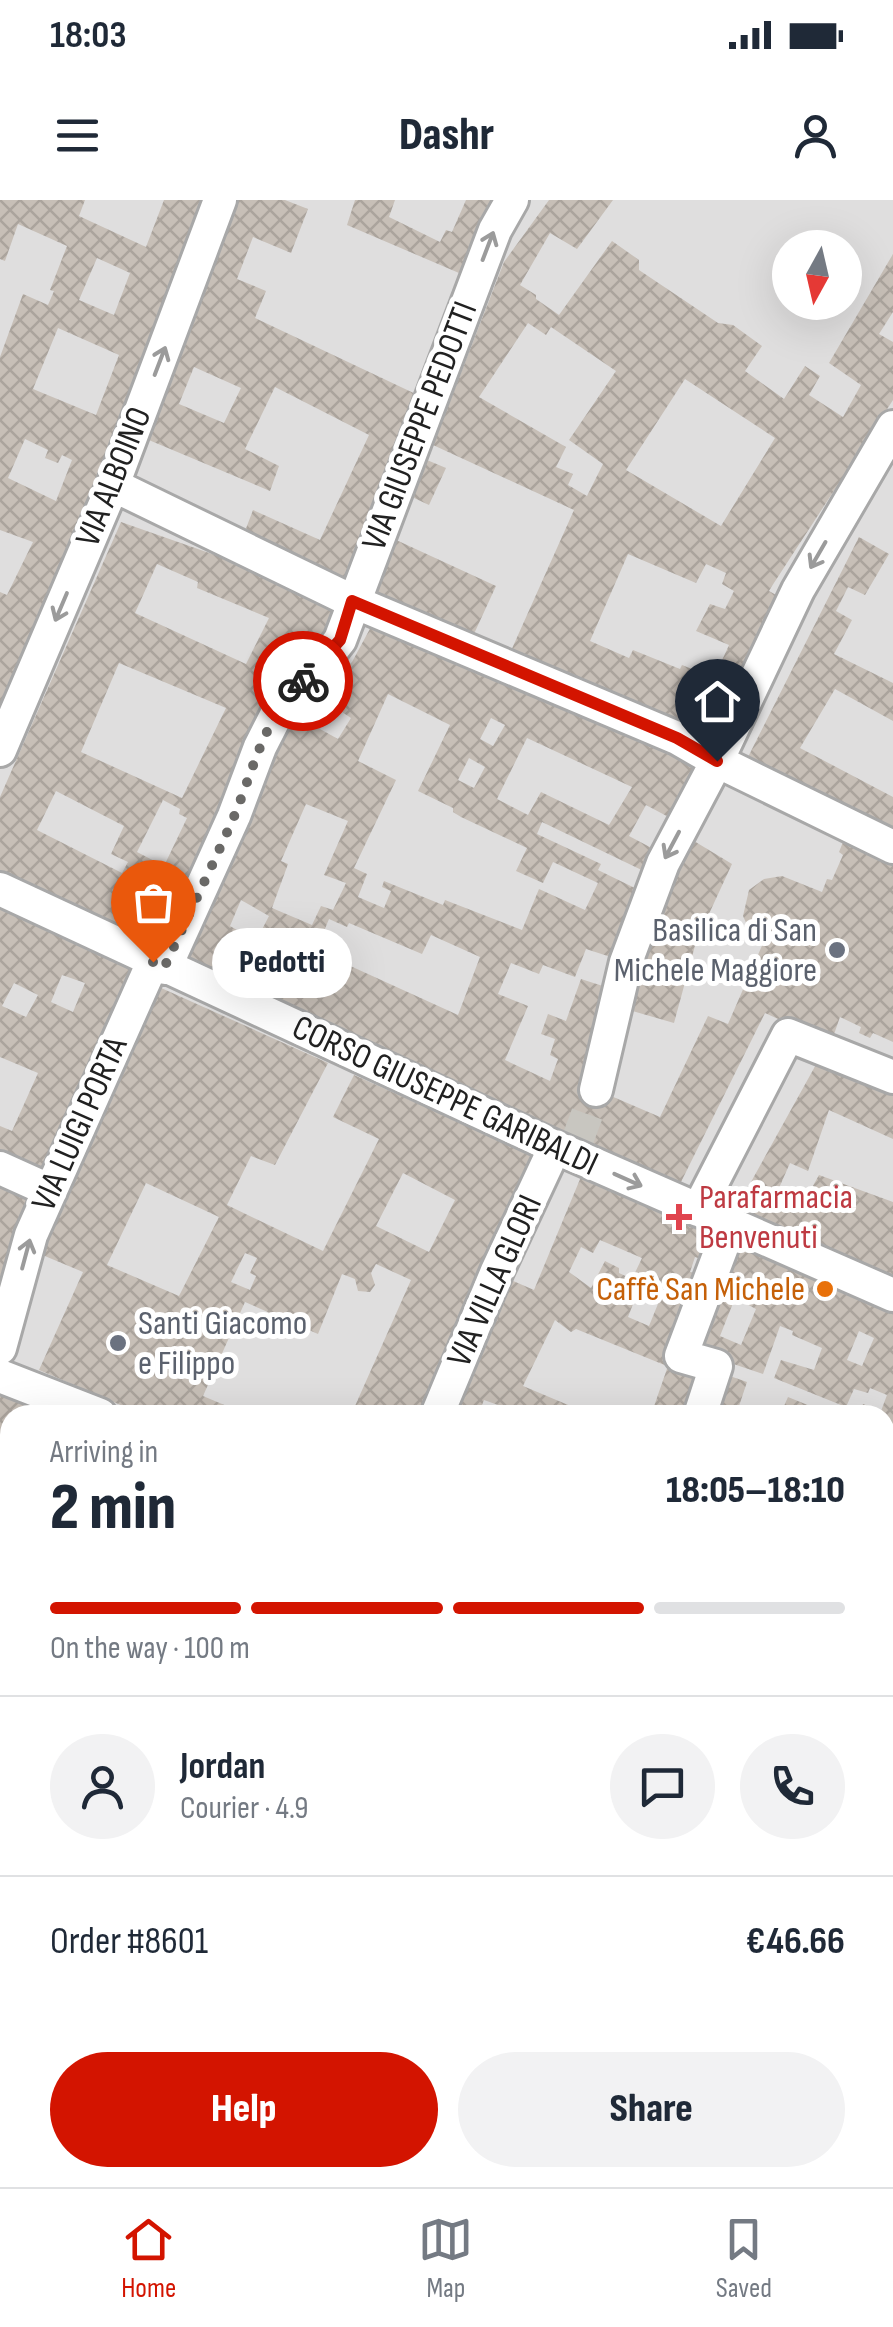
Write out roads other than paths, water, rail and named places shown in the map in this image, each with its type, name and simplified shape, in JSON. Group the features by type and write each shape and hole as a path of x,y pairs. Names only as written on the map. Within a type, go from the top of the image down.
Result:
{"street":[{"name":"VIA ALBOINO","path":"0,750 113,485 220,200"},
{"name":"VIA GIUSEPPE PEDOTTI","path":"159,965 234,816 260,747 286,696 322,664 340,640 494,230 512,200"},
{"path":"596,1090 626,962 663,863 717,761 798,590 893,427"},
{"path":"113,485 352,601 677,738 893,846"},
{"name":"CORSO GIUSEPPE GARIBALDI","path":"0,888 159,965 893,1295"},
{"name":"VIA LUIGI PORTA","path":"0,1348 31,1234 159,965"},
{"path":"698,1210 788,1035 893,1076"},
{"name":"VIA VILLA GLORI","path":"441,1405 497,1271 567,1149"},
{"path":"0,1168 51,1190"},
{"path":"703,1405 716,1366 681,1356 731,1223"},
{"path":"0,1376 74,1405"}],"tunnel":[{"path":"576,1144 596,1090"}],"place":[{"name":"Basilica di San Michele Maggiore","path":"837,950"},
{"name":"Pedotti","path":"153,962"},
{"name":"Parafarmacia Benvenuti","path":"679,1217"},
{"name":"Caffè San Michele","path":"825,1289"},
{"name":"Santi Giacomo e Filippo","path":"118,1343"}]}
